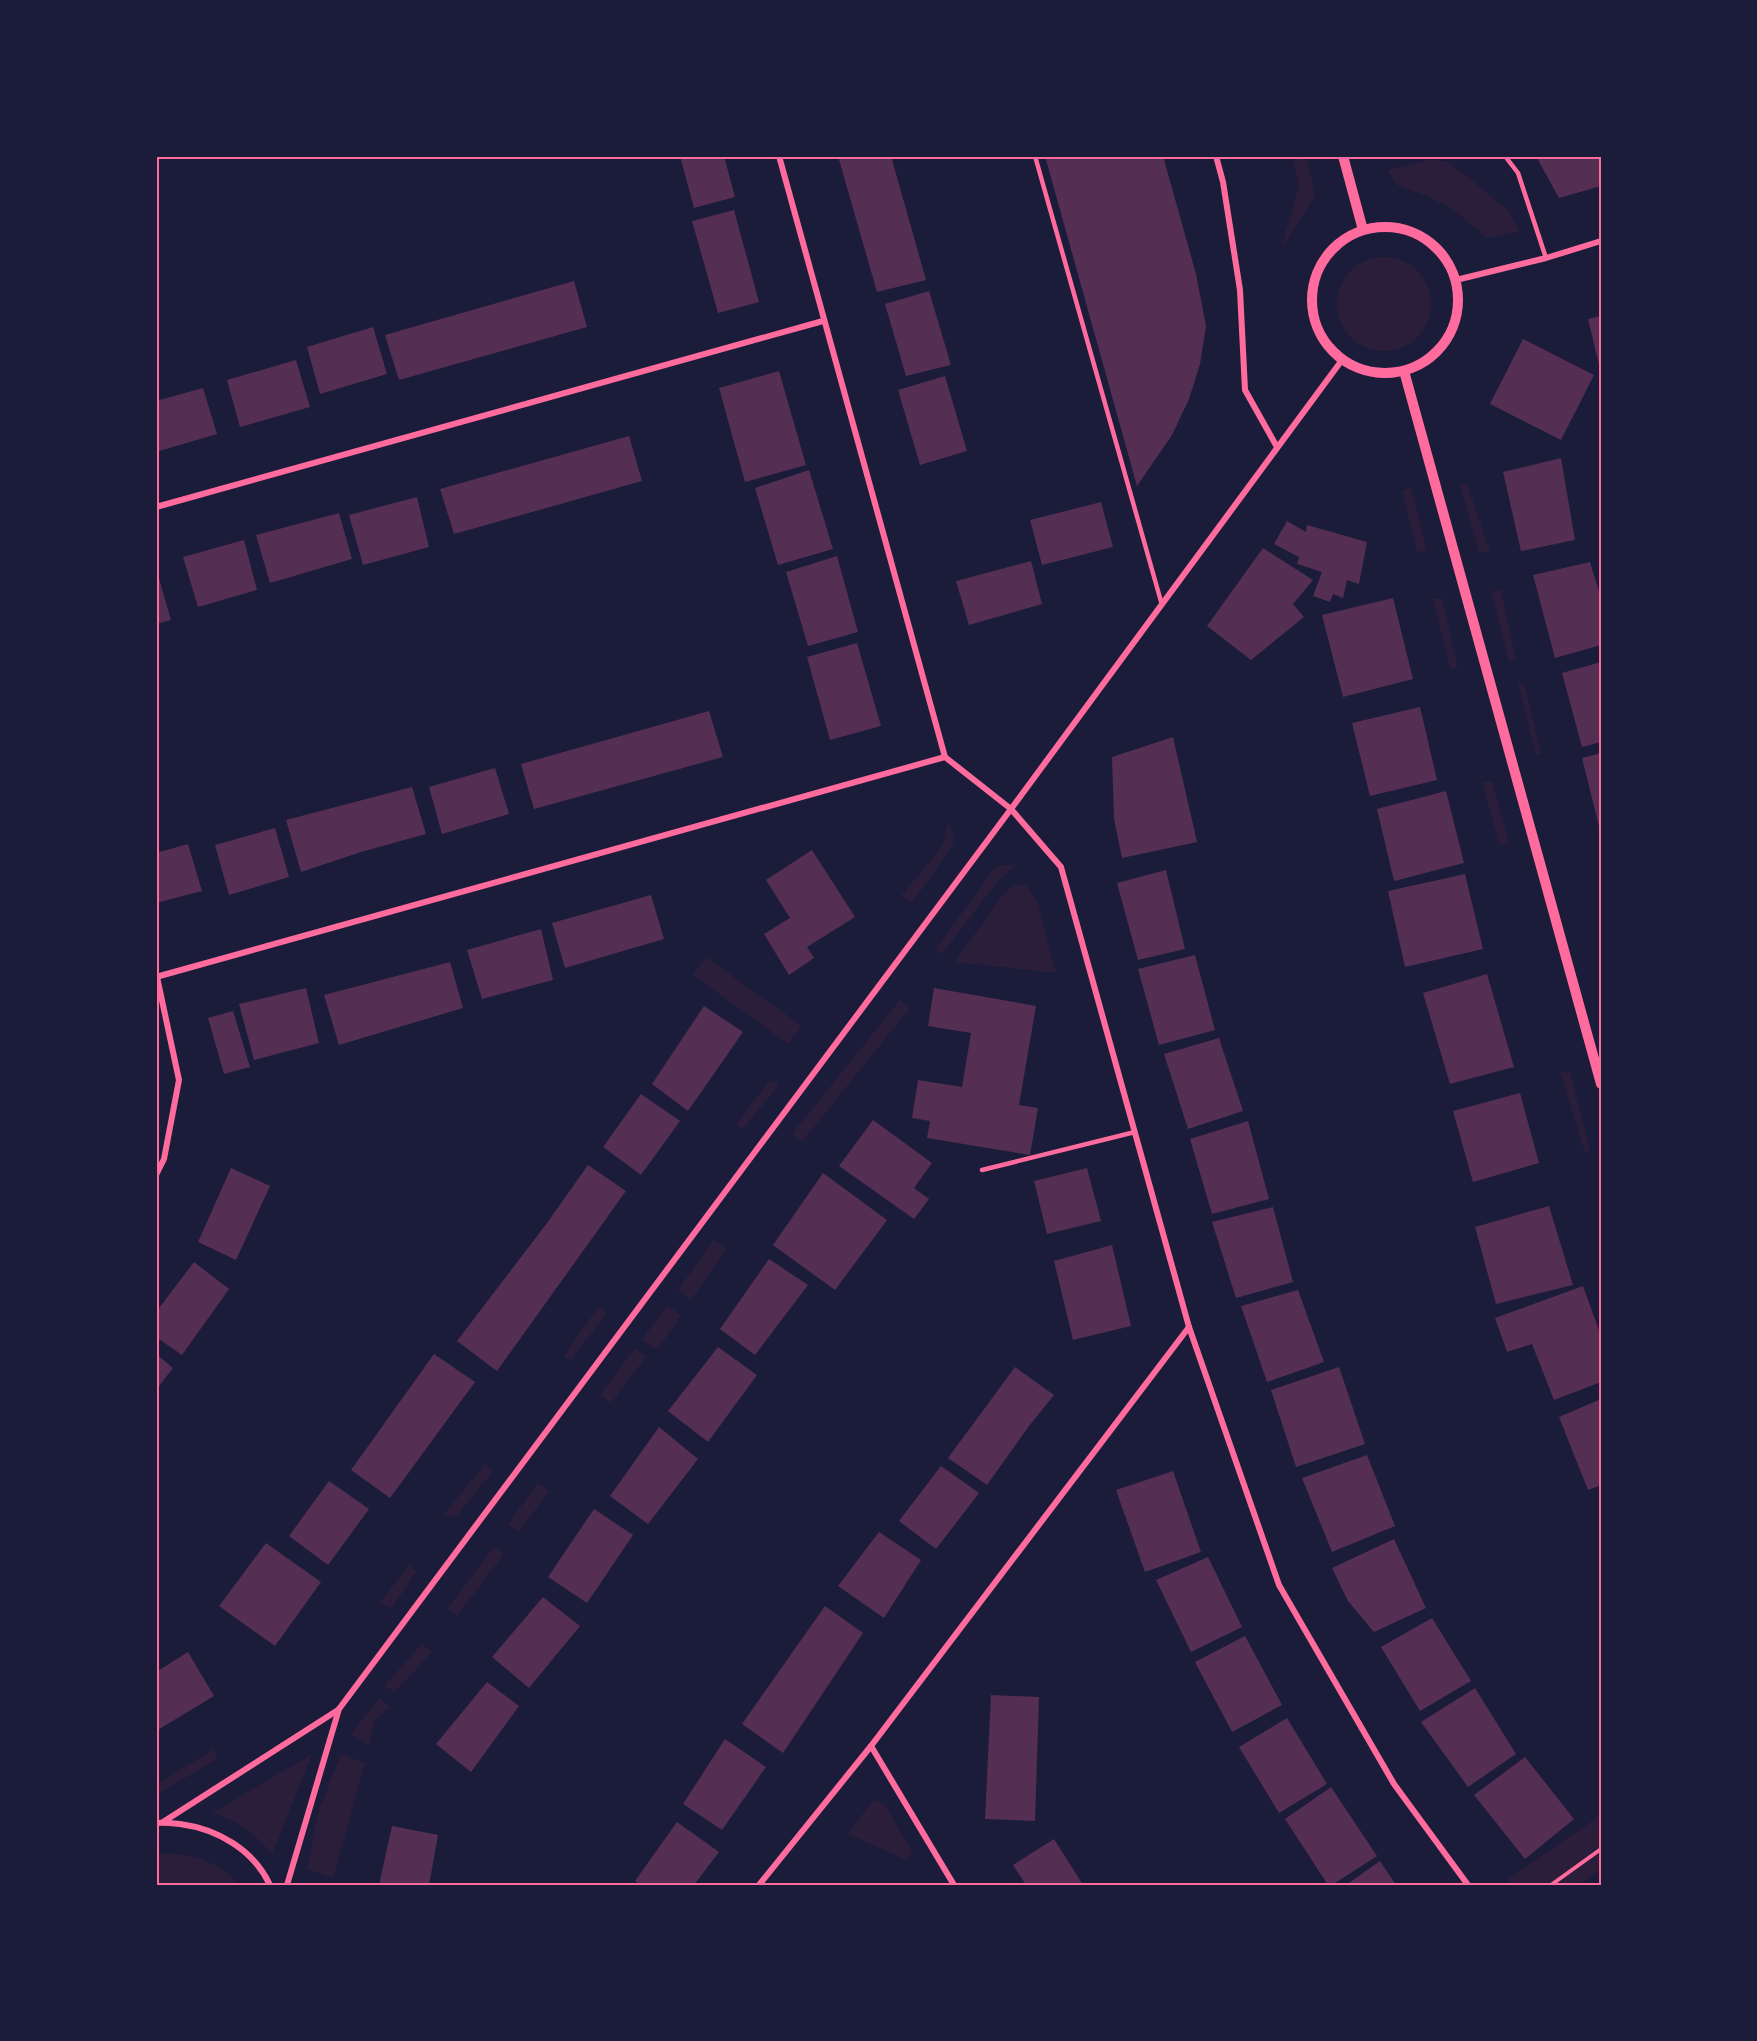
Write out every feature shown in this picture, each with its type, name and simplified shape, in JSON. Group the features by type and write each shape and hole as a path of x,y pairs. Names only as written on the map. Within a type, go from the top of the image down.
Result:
{"street":[{"path":"779,156 945,757 1011,809 1061,867 1189,1327 1279,1585 1394,1784 1468,1885"},
{"path":"1216,156 1240,290 1245,390 1277,447"},
{"path":"1343,156 1363,231"},
{"path":"1386,227 1410,231 1430,242 1446,259 1456,280 1458,309 1449,337 1430,358 1404,372 1372,373 1342,360 1320,335 1312,305 1317,273 1335,247 1363,231 1386,227"},
{"path":"1456,280 1545,258 1601,241"},
{"path":"156,507 823,321"},
{"path":"287,1885 339,1710 1011,809 1342,360"},
{"path":"1404,372 1601,1084"},
{"path":"156,1175 164,1159 179,1080 157,977 945,757"},
{"path":"759,1885 871,1746 1189,1327"},
{"path":"159,1823 339,1710"},
{"path":"871,1746 954,1885"},
{"path":"159,1823 202,1827 236,1844 264,1872 270,1885"}],"lane":[{"path":"1035,156 1162,605"},
{"path":"1505,156 1518,173 1545,258"},
{"path":"982,1170 1135,1132"}],"path":[{"path":"1551,1885 1601,1849"}],"shaded area":[{"path":"1292,156 1307,156 1315,196 1281,250 1299,185"},
{"path":"1433,159 1448,162 1510,212 1519,232 1487,238 1454,210 1427,196 1397,185 1387,170"},
{"path":"1384,257 1402,261 1417,271 1427,286 1431,304 1427,322 1417,337 1402,347 1384,351 1366,347 1351,337 1341,322 1337,304 1341,286 1351,271 1366,261"},
{"path":"1467,483 1490,552 1479,553 1460,485"},
{"path":"1411,486 1427,551 1417,552 1402,491"},
{"path":"1501,590 1516,660 1509,662 1491,591"},
{"path":"1442,598 1458,667 1450,668 1433,599"},
{"path":"1524,683 1541,753 1536,755 1518,684"},
{"path":"1492,781 1509,844 1500,845 1482,783"},
{"path":"948,821 954,840 951,848 912,903 901,896 944,843"},
{"path":"1015,865 998,881 942,954 935,950 997,866"},
{"path":"1017,884 1027,886 1038,904 1056,973 955,962 1000,898 1008,889"},
{"path":"706,957 802,1026 788,1044 693,975"},
{"path":"900,1000 910,1008 802,1142 792,1134"},
{"path":"1560,1072 1570,1072 1590,1151 1585,1153"},
{"path":"770,1080 779,1085 743,1129 736,1124"},
{"path":"714,1239 727,1249 691,1300 678,1290"},
{"path":"667,1305 681,1316 657,1350 642,1340"},
{"path":"599,1306 606,1314 571,1360 563,1357"},
{"path":"635,1348 646,1357 611,1403 600,1395"},
{"path":"485,1464 493,1471 455,1518 444,1514"},
{"path":"538,1483 549,1491 519,1532 508,1524"},
{"path":"494,1547 504,1554 457,1616 447,1609"},
{"path":"409,1565 416,1572 392,1608 379,1604"},
{"path":"422,1644 432,1652 395,1692 384,1686"},
{"path":"380,1697 389,1707 375,1720 369,1746 351,1734"},
{"path":"214,1749 217,1759 158,1794 156,1792 156,1785"},
{"path":"312,1754 272,1855 246,1829 212,1813"},
{"path":"341,1754 365,1763 333,1878 307,1869 318,1813"},
{"path":"873,1800 885,1805 912,1852 906,1860 848,1834"},
{"path":"1601,1815 1601,1869 1578,1885 1512,1885 1507,1879"},
{"path":"168,1853 207,1861 239,1885 156,1885 156,1855"}],"building":[{"path":"680,156 724,156 735,197 694,208"},
{"path":"838,156 891,156 926,280 877,292"},
{"path":"1045,156 1163,156 1196,274 1206,326 1200,364 1189,399 1172,435 1137,486"},
{"path":"1536,156 1601,156 1601,186 1559,198"},
{"path":"734,210 759,302 718,313 692,221"},
{"path":"574,281 587,327 399,380 385,335"},
{"path":"929,291 951,365 906,376 885,304"},
{"path":"1601,316 1601,368 1600,369 1588,319"},
{"path":"373,327 387,374 320,394 307,347"},
{"path":"1523,339 1594,375 1561,440 1490,404"},
{"path":"296,360 310,407 240,427 227,380"},
{"path":"779,371 806,465 745,482 719,388"},
{"path":"945,376 967,451 920,465 898,390"},
{"path":"203,388 217,434 156,452 156,401"},
{"path":"629,436 642,481 454,534 440,489"},
{"path":"1561,458 1575,540 1521,551 1503,472"},
{"path":"809,470 833,549 778,565 755,488"},
{"path":"417,497 429,547 363,565 349,515"},
{"path":"1101,502 1113,547 1042,565 1030,520"},
{"path":"339,513 352,559 270,583 256,535"},
{"path":"1287,521 1306,532 1307,525 1367,542 1359,584 1347,580 1343,598 1333,594 1330,602 1313,596 1322,572 1297,564 1299,557 1274,544"},
{"path":"244,540 257,590 198,607 183,557"},
{"path":"1263,548 1313,580 1293,604 1304,617 1251,660 1207,626"},
{"path":"837,556 858,632 808,646 786,572"},
{"path":"1031,561 1042,604 969,625 956,581"},
{"path":"1590,562 1601,598 1601,645 1555,658 1533,575"},
{"path":"156,568 171,620 156,624"},
{"path":"1393,598 1413,679 1343,697 1322,615"},
{"path":"857,643 881,726 830,740 807,657"},
{"path":"1601,662 1601,742 1582,747 1562,673"},
{"path":"1420,707 1437,780 1370,796 1352,723"},
{"path":"709,711 723,757 534,809 521,764"},
{"path":"1173,737 1197,842 1122,858 1114,819 1112,757"},
{"path":"1601,753 1601,830 1600,830 1582,758"},
{"path":"495,768 509,814 442,834 429,787"},
{"path":"412,787 426,834 301,872 286,820"},
{"path":"1446,791 1464,863 1394,881 1377,809"},
{"path":"275,828 289,877 229,895 215,845"},
{"path":"188,844 202,891 156,903 156,853"},
{"path":"812,850 855,917 807,947 814,958 789,975 764,934 790,918 766,880"},
{"path":"1166,870 1185,949 1138,960 1117,883"},
{"path":"1465,874 1483,949 1405,967 1388,891"},
{"path":"651,895 664,939 565,968 552,923"},
{"path":"541,929 553,980 482,999 467,950"},
{"path":"1195,955 1215,1030 1159,1045 1138,969"},
{"path":"450,962 463,1008 339,1045 324,995"},
{"path":"1487,974 1514,1067 1450,1084 1423,993"},
{"path":"306,988 319,1043 254,1060 239,1004"},
{"path":"934,988 1036,1006 1019,1105 1038,1108 1030,1155 927,1138 930,1121 912,1118 918,1080 962,1087 971,1033 928,1026"},
{"path":"704,1006 743,1032 688,1111 652,1084"},
{"path":"233,1011 250,1067 224,1074 208,1018"},
{"path":"1219,1038 1243,1111 1188,1129 1164,1054"},
{"path":"1520,1093 1539,1163 1473,1182 1453,1111"},
{"path":"641,1094 680,1121 641,1175 603,1147"},
{"path":"873,1120 932,1163 914,1188 929,1199 914,1219 839,1166"},
{"path":"1248,1121 1269,1199 1212,1214 1190,1139"},
{"path":"588,1165 626,1191 497,1371 457,1341"},
{"path":"231,1168 270,1186 236,1260 198,1242"},
{"path":"1087,1168 1101,1221 1047,1234 1034,1181"},
{"path":"823,1173 887,1220 835,1290 773,1245"},
{"path":"1549,1206 1573,1285 1496,1304 1475,1227"},
{"path":"1273,1207 1293,1282 1236,1298 1212,1222"},
{"path":"1112,1245 1131,1326 1073,1340 1054,1261"},
{"path":"769,1259 808,1285 755,1355 720,1329"},
{"path":"194,1262 229,1289 182,1355 156,1337 156,1312"},
{"path":"1583,1286 1601,1336 1601,1382 1554,1400 1532,1344 1507,1352 1495,1318"},
{"path":"1298,1290 1324,1362 1267,1382 1241,1306"},
{"path":"718,1347 757,1375 708,1442 668,1411"},
{"path":"156,1354 173,1368 156,1390"},
{"path":"434,1354 475,1382 390,1498 351,1470"},
{"path":"1015,1367 1054,1395 987,1485 948,1458"},
{"path":"1339,1367 1365,1444 1296,1467 1271,1390"},
{"path":"1601,1399 1601,1485 1588,1490 1559,1417"},
{"path":"659,1427 698,1459 648,1524 610,1496"},
{"path":"1367,1455 1395,1526 1332,1552 1302,1478"},
{"path":"941,1466 979,1493 936,1549 899,1521"},
{"path":"1173,1471 1201,1552 1145,1572 1116,1490"},
{"path":"329,1481 369,1509 328,1565 289,1536"},
{"path":"594,1509 633,1535 587,1603 548,1577"},
{"path":"879,1532 921,1560 884,1618 838,1586"},
{"path":"1394,1539 1426,1608 1374,1632 1348,1601 1332,1568"},
{"path":"266,1543 321,1582 275,1646 219,1606"},
{"path":"1208,1557 1242,1627 1191,1652 1156,1580"},
{"path":"543,1597 580,1626 529,1688 492,1657"},
{"path":"825,1606 863,1633 783,1753 742,1724"},
{"path":"1432,1618 1471,1681 1420,1711 1381,1647"},
{"path":"1245,1636 1282,1705 1232,1732 1195,1662"},
{"path":"188,1652 214,1696 156,1731 156,1672"},
{"path":"487,1682 519,1706 471,1772 436,1744"},
{"path":"1475,1688 1516,1754 1468,1787 1421,1722"},
{"path":"991,1695 1039,1697 1035,1821 985,1819"},
{"path":"1287,1718 1327,1784 1279,1813 1239,1747"},
{"path":"725,1739 766,1767 722,1830 683,1804"},
{"path":"1525,1757 1574,1819 1525,1859 1474,1795"},
{"path":"1331,1787 1377,1856 1332,1885 1328,1885 1285,1819"},
{"path":"677,1822 719,1852 694,1885 641,1885 635,1881"},
{"path":"392,1826 438,1835 429,1885 379,1885"},
{"path":"1054,1839 1083,1885 1026,1885 1013,1865"},
{"path":"1380,1861 1396,1885 1346,1885"}]}
